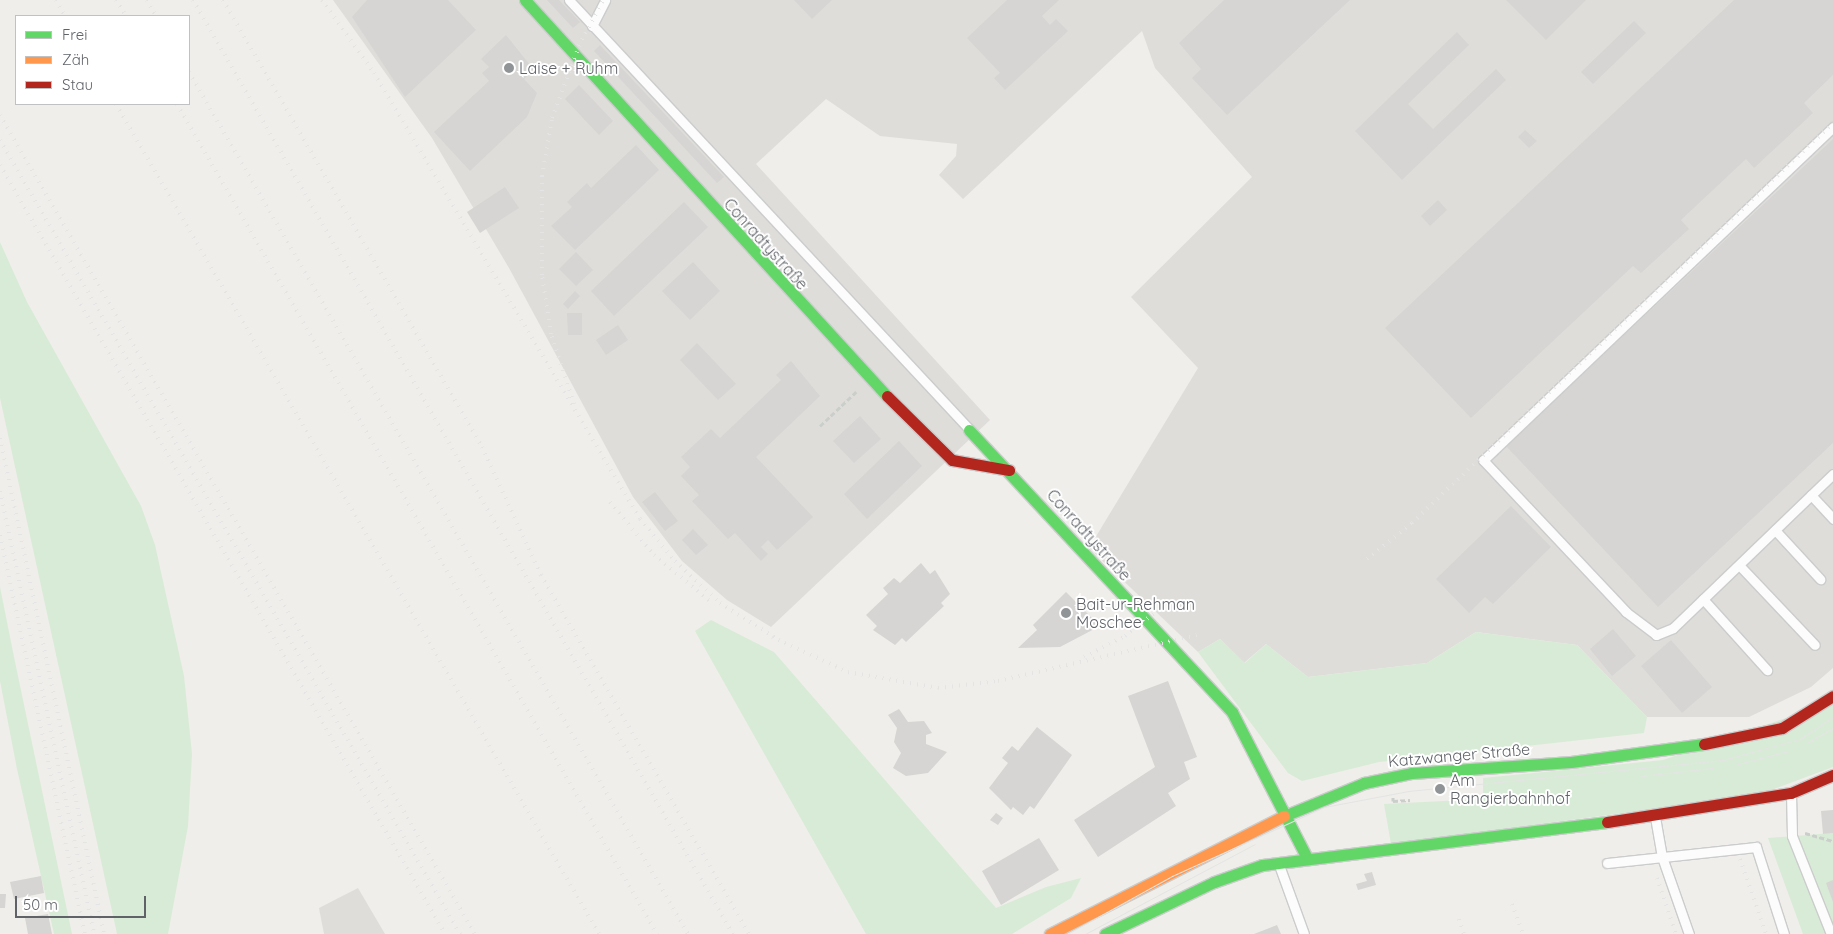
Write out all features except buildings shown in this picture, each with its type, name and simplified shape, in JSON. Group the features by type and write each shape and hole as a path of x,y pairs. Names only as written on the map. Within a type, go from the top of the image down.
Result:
{"main road":[{"name":"Conradtystraße","path":"525,0 871,379 952,460 1009,470"},
{"name":"Conradtystraße","path":"969,430 1009,470 1232,712 1286,813 1306,858"},
{"name":"Katzwanger Straße","path":"1050,934 1286,813 1346,789 1405,774 1571,762 1742,739 1797,720 1833,696"},
{"path":"1105,934 1214,882 1278,862 1655,817 1792,794 1833,775"}],"lane":[{"path":"569,0 969,430"},
{"path":"592,26 605,0"},
{"path":"1833,127 1483,460 1626,612 1656,635 1673,628 1833,474"},
{"path":"1811,495 1833,519"},
{"path":"1775,530 1820,580"},
{"path":"1739,565 1815,645"},
{"path":"1703,599 1767,670"},
{"path":"1792,794 1792,833 1831,934"},
{"path":"1655,817 1662,857 1689,934"},
{"path":"1607,863 1756,847 1784,934"},
{"path":"1278,862 1304,934"}],"path":[{"path":"820,426 871,379"},
{"path":"1792,833 1812,832 1818,839 1833,841"}],"shaded area":[{"path":"333,0 1833,0 1833,668 1811,687 1749,717 1647,717 1577,645 1476,632 1427,663 1308,677 1266,644 1244,663 1220,639 1198,652 1089,548 1198,368 1131,297 1252,177 1155,68 1142,31 963,199 939,175 956,156 957,144 880,136 826,99 756,164 990,420 771,627 727,600 682,561 633,497 509,268 432,138"},
{"path":"358,888 385,934 324,934 319,908"}],"green space":[{"path":"0,242 27,302 141,506 155,545 184,676 192,754 188,826 168,934 117,934 0,398"},
{"path":"0,587 72,934 54,934 17,769 0,681"},
{"path":"711,620 774,652 996,908 1046,887 1081,878 1071,898 1012,934 866,934 695,631"},
{"path":"1476,632 1577,645 1647,717 1644,733 1379,762 1302,781 1288,773 1198,652 1220,639 1245,663 1266,644 1308,677 1427,663"},
{"path":"1833,702 1833,767 1758,795 1391,844 1384,804 1483,799 1483,778 1663,760"},
{"path":"1833,833 1833,934 1803,934 1768,838"}],"tram line":[{"path":"1067,934 1172,876 1324,807 1408,791 1723,760 1800,739 1833,717"},
{"path":"1807,743 1833,728"},
{"path":"1738,764 1788,751"},
{"path":"1641,776 1713,768"},
{"path":"1085,934 1255,844"}],"railway":[{"path":"56,0 64,15"},
{"path":"116,0 125,15"},
{"path":"147,0 155,15"},
{"path":"193,0 733,934"},
{"path":"223,0 482,447 541,575 749,934"},
{"path":"322,0 374,73 640,519 675,561 720,603 779,640"},
{"path":"574,404 551,334 542,275 542,176 552,118 579,46 603,0"},
{"path":"190,74 688,934"},
{"path":"117,105 599,934"},
{"path":"178,105 657,934"},
{"path":"0,115 475,934"},
{"path":"1367,559 1412,523 1833,123"},
{"path":"0,140 460,934"},
{"path":"0,165 445,934"},
{"path":"0,438 104,934"},
{"path":"0,491 94,934"},
{"path":"610,502 654,555 711,602"},
{"path":"0,535 85,934"},
{"path":"1084,657 1125,636 1162,607"},
{"path":"772,637 848,672 938,688 998,681 1197,635"},
{"path":"1740,859 1766,934"},
{"path":"1657,878 1676,934"},
{"path":"1512,904 1523,934"},
{"path":"1459,919 1464,934"}],"traffic: fast":[{"path":"525,0 887,396"},
{"path":"969,430 1232,712 1307,858"},
{"path":"1284,816 1364,783 1412,773 1571,762 1704,744"},
{"path":"1105,934 1214,882 1262,865 1607,822"}],"traffic: slow":[{"path":"1050,934 1284,816"}],"traffic: jam":[{"path":"887,396 952,460 1009,470"},
{"path":"1704,744 1782,728 1833,696"},
{"path":"1607,822 1791,793 1833,775"}],"place":[{"name":"Laise + Ruhm","path":"509,68"},
{"name":"Bait-ur-Rehman Moschee","path":"1066,613"},
{"name":"Am Rangierbahnhof","path":"1440,789"}]}
